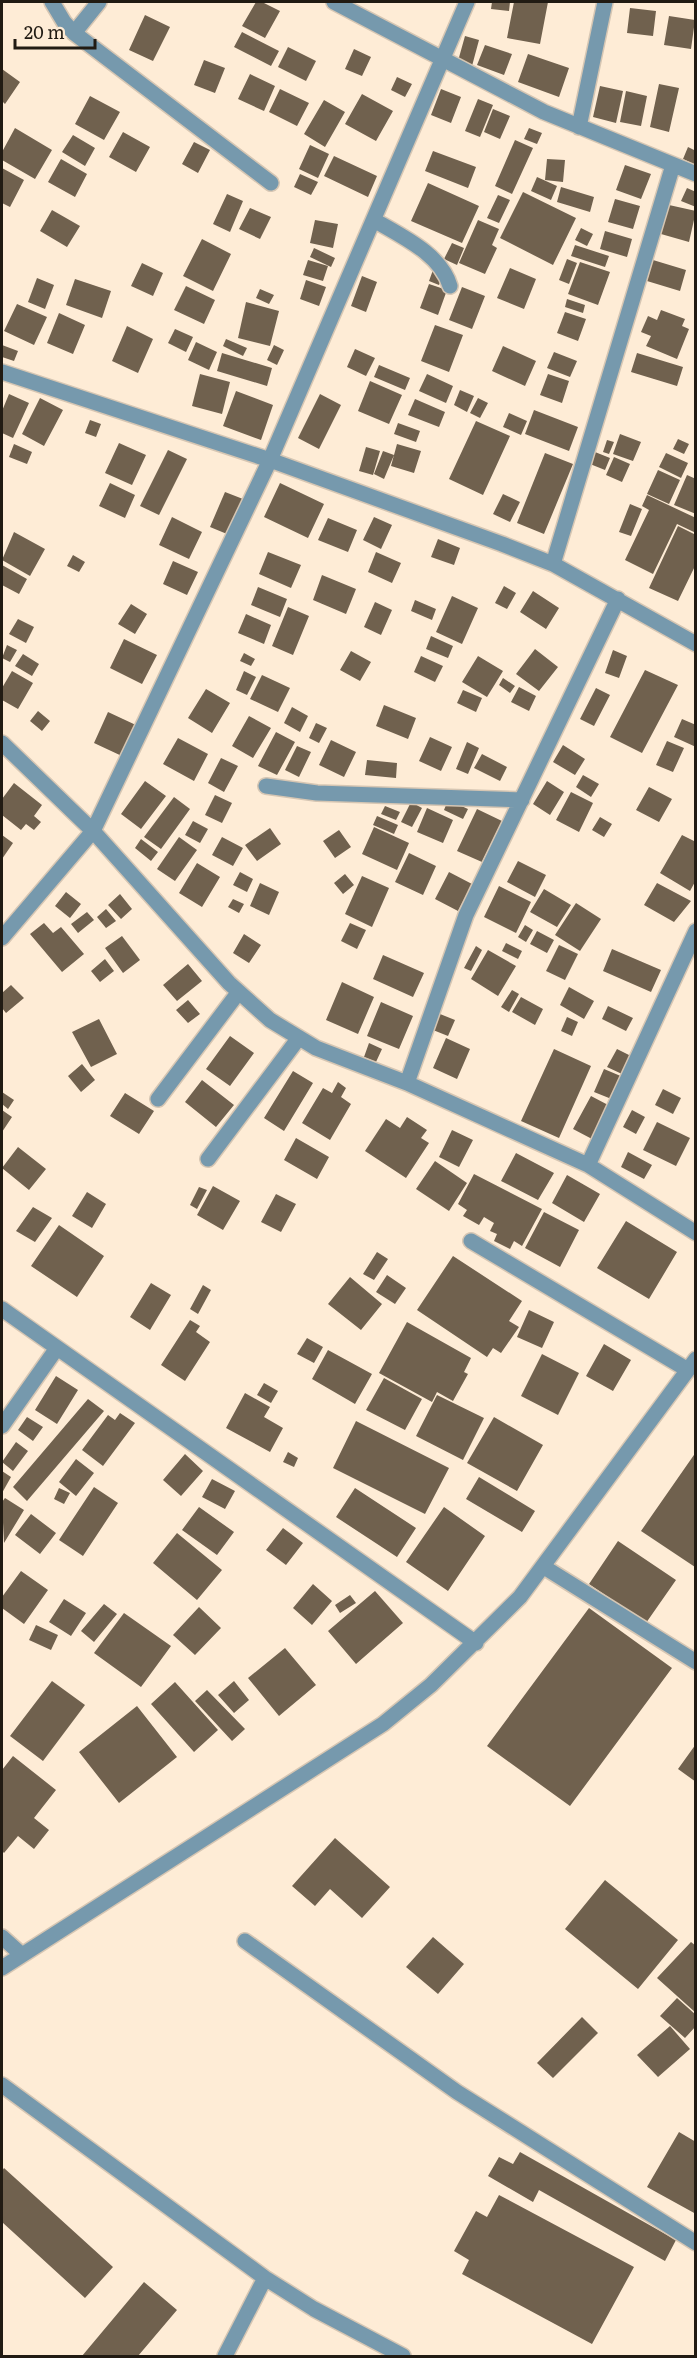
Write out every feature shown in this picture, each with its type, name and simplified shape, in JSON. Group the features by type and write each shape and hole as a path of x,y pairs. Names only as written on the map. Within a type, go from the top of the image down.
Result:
{"street":[{"path":"52,2 74,33 272,183"},
{"path":"74,33 99,2"},
{"path":"334,2 442,61 544,112 696,174"},
{"path":"2,938 93,831 270,460 467,2"},
{"path":"579,127 605,2"},
{"path":"553,564 673,165"},
{"path":"374,220 423,250 447,273 450,286"},
{"path":"2,372 270,460 553,564 696,644"},
{"path":"407,1083 466,915 618,599"},
{"path":"2,743 93,831 238,993 270,1020 298,1039 407,1083 588,1165 696,1233"},
{"path":"266,786 317,793 522,800"},
{"path":"588,1165 696,931"},
{"path":"158,1100 238,993"},
{"path":"208,1159 298,1039"},
{"path":"2,1968 383,1724 477,1643 520,1597 544,1567 692,1364 471,1241"},
{"path":"2,1309 477,1643"},
{"path":"2,1426 57,1348"},
{"path":"544,1567 696,1662"},
{"path":"2,1937 22,1955"},
{"path":"245,1941 457,2092 696,2244"},
{"path":"2,2085 265,2278 314,2309 403,2356"},
{"path":"225,2356 265,2278"}],"building":[{"path":"256,2 262,2 280,11 265,38 242,26"},
{"path":"492,2 510,2 509,11 491,9"},
{"path":"514,2 548,2 540,44 507,38"},
{"path":"630,8 656,11 653,36 627,33"},
{"path":"145,15 170,27 153,61 129,50"},
{"path":"669,16 695,20 691,49 664,45"},
{"path":"242,32 279,51 271,66 234,47"},
{"path":"465,36 479,40 472,66 458,61"},
{"path":"485,45 512,54 504,75 477,65"},
{"path":"288,47 316,61 306,81 278,67"},
{"path":"354,49 371,57 362,76 345,69"},
{"path":"528,54 569,68 559,97 518,82"},
{"path":"204,60 225,68 215,93 194,85"},
{"path":"2,69 20,82 5,104 2,101"},
{"path":"250,74 275,86 264,111 238,99"},
{"path":"397,77 412,84 405,97 391,90"},
{"path":"659,84 679,88 669,132 650,127"},
{"path":"600,86 623,91 616,123 593,117"},
{"path":"280,89 309,103 297,126 269,112"},
{"path":"441,89 461,97 451,123 431,115"},
{"path":"626,91 647,96 641,126 620,122"},
{"path":"362,94 393,111 376,141 345,124"},
{"path":"90,96 120,112 104,140 75,124"},
{"path":"478,99 493,105 480,137 465,131"},
{"path":"324,100 345,112 325,147 304,134"},
{"path":"493,109 510,116 500,139 484,132"},
{"path":"15,128 52,150 35,179 2,160 2,152"},
{"path":"529,128 542,133 537,144 524,139"},
{"path":"123,132 150,147 136,172 109,157"},
{"path":"73,135 95,148 85,166 62,152"},
{"path":"515,140 533,148 512,194 495,186"},
{"path":"194,142 210,150 198,173 182,164"},
{"path":"310,145 329,154 318,178 299,169"},
{"path":"688,147 696,151 696,165 683,159"},
{"path":"433,151 476,167 468,188 425,171"},
{"path":"334,156 377,176 368,197 324,176"},
{"path":"61,159 87,174 75,197 48,182"},
{"path":"547,159 565,160 563,182 545,180"},
{"path":"625,165 651,174 641,199 616,190"},
{"path":"2,168 24,180 10,207 2,203"},
{"path":"300,174 318,182 311,195 294,187"},
{"path":"537,177 557,186 551,200 531,191"},
{"path":"428,183 479,206 462,243 411,221"},
{"path":"561,187 594,197 590,212 557,202"},
{"path":"687,188 696,192 696,207 681,201"},
{"path":"523,192 576,218 553,265 500,238"},
{"path":"227,194 243,201 230,232 213,224"},
{"path":"498,195 510,200 499,223 487,218"},
{"path":"615,199 640,206 633,229 608,222"},
{"path":"669,205 696,211 689,242 661,234"},
{"path":"250,208 271,217 260,239 239,229"},
{"path":"52,210 80,226 67,247 40,231"},
{"path":"315,220 338,224 333,248 310,243"},
{"path":"478,220 499,229 492,245 497,248 485,274 459,263"},
{"path":"581,228 593,234 587,246 575,240"},
{"path":"605,231 632,239 627,257 600,249"},
{"path":"202,239 231,254 213,291 183,276"},
{"path":"452,243 464,248 457,265 444,259"},
{"path":"575,245 609,256 605,267 571,256"},
{"path":"314,248 335,258 331,267 310,257"},
{"path":"567,259 577,263 569,284 559,280"},
{"path":"308,260 328,266 323,281 303,275"},
{"path":"653,260 686,270 680,291 647,281"},
{"path":"580,262 610,272 598,305 568,294"},
{"path":"142,263 163,273 153,296 131,286"},
{"path":"510,268 536,279 524,309 497,298"},
{"path":"433,270 444,274 439,285 429,281"},
{"path":"362,276 377,282 366,312 351,306"},
{"path":"37,278 54,285 45,309 28,302"},
{"path":"75,279 111,291 102,318 66,305"},
{"path":"306,280 326,287 319,306 300,299"},
{"path":"429,284 447,290 438,315 420,308"},
{"path":"186,286 215,300 204,324 174,310"},
{"path":"462,287 485,296 472,329 449,320"},
{"path":"260,289 274,295 269,304 256,298"},
{"path":"567,299 585,305 583,313 565,307"},
{"path":"246,302 279,311 270,346 238,338"},
{"path":"17,304 47,317 34,345 4,331"},
{"path":"661,310 685,319 682,326 689,329 677,359 646,346 651,336 641,332 648,316 657,320"},
{"path":"565,312 586,319 578,341 557,333"},
{"path":"59,313 85,325 73,354 47,343"},
{"path":"435,325 463,335 449,372 421,361"},
{"path":"127,326 153,339 138,373 112,361"},
{"path":"175,329 193,337 186,352 168,343"},
{"path":"226,339 247,348 243,356 223,346"},
{"path":"196,342 217,352 209,370 188,360"},
{"path":"2,345 18,351 14,361 2,357"},
{"path":"274,345 284,350 277,365 267,360"},
{"path":"503,346 536,361 525,386 492,371"},
{"path":"355,349 375,358 366,376 347,367"},
{"path":"554,352 577,361 570,377 547,368"},
{"path":"222,353 272,368 267,386 217,371"},
{"path":"637,353 683,367 677,386 631,372"},
{"path":"379,365 410,378 405,390 374,377"},
{"path":"200,374 230,382 222,414 192,406"},
{"path":"427,374 453,386 446,403 419,391"},
{"path":"548,374 569,381 562,403 540,395"},
{"path":"370,381 402,395 389,424 358,411"},
{"path":"460,390 474,396 467,412 454,405"},
{"path":"236,391 273,405 261,440 223,426"},
{"path":"9,394 29,403 13,438 2,433 2,411"},
{"path":"320,394 341,405 319,449 298,438"},
{"path":"40,398 63,410 44,446 22,434"},
{"path":"478,398 488,403 480,418 470,413"},
{"path":"415,399 445,412 439,427 408,415"},
{"path":"534,410 578,427 569,451 525,434"},
{"path":"509,413 527,421 521,435 503,427"},
{"path":"90,420 101,424 96,437 85,433"},
{"path":"476,421 510,436 483,495 449,479"},
{"path":"398,423 420,431 416,442 394,434"},
{"path":"620,434 641,442 633,461 613,454"},
{"path":"678,439 689,444 684,454 673,449"},
{"path":"607,440 614,442 609,454 603,452"},
{"path":"119,443 146,455 132,485 105,473"},
{"path":"14,444 32,452 27,464 9,457"},
{"path":"397,444 421,451 414,473 391,466"},
{"path":"366,447 380,451 373,475 359,471"},
{"path":"168,450 187,459 159,515 140,506"},
{"path":"383,451 394,455 384,479 374,474"},
{"path":"595,452 610,458 605,470 590,464"},
{"path":"545,453 573,464 544,534 517,523"},
{"path":"666,453 688,463 681,478 659,467"},
{"path":"614,457 630,464 622,482 606,475"},
{"path":"658,470 680,480 669,504 647,494"},
{"path":"687,475 696,479 696,514 674,505"},
{"path":"110,483 135,495 125,518 99,506"},
{"path":"280,483 324,504 308,538 264,517"},
{"path":"225,492 243,499 227,534 210,527"},
{"path":"503,494 520,502 510,522 493,514"},
{"path":"647,495 696,518 696,533 677,524 653,574 625,560 649,510 642,506"},
{"path":"630,504 642,509 631,536 619,532"},
{"path":"172,517 202,532 189,559 159,545"},
{"path":"374,517 392,525 381,549 363,540"},
{"path":"328,518 357,530 348,552 318,540"},
{"path":"678,526 696,535 696,564 678,601 649,588"},
{"path":"14,532 45,549 30,576 2,560"},
{"path":"438,539 460,548 454,565 431,557"},
{"path":"268,552 301,565 291,588 259,574"},
{"path":"376,552 401,563 392,583 368,572"},
{"path":"73,555 85,562 79,572 67,566"},
{"path":"173,561 198,572 187,595 163,584"},
{"path":"2,565 27,579 19,594 2,585"},
{"path":"322,575 356,589 346,614 313,600"},
{"path":"504,586 516,593 507,609 495,603"},
{"path":"258,587 287,599 280,617 251,605"},
{"path":"533,591 559,608 546,629 520,612"},
{"path":"452,596 478,608 462,644 436,632"},
{"path":"415,600 436,609 432,620 411,611"},
{"path":"375,602 392,610 381,635 364,627"},
{"path":"131,604 147,614 135,634 118,624"},
{"path":"288,607 309,616 293,655 272,646"},
{"path":"246,614 271,625 264,644 238,633"},
{"path":"18,619 34,627 26,643 9,634"},
{"path":"431,636 453,646 448,658 426,649"},
{"path":"124,639 157,655 142,684 110,668"},
{"path":"7,645 17,650 10,662 2,658"},
{"path":"535,649 558,667 539,691 516,674"},
{"path":"613,650 627,656 619,678 605,673"},
{"path":"351,651 371,662 360,681 340,670"},
{"path":"244,653 255,659 251,666 240,661"},
{"path":"23,654 39,664 32,676 15,666"},
{"path":"421,656 443,666 435,682 414,672"},
{"path":"478,656 503,671 487,697 462,682"},
{"path":"645,670 678,685 642,753 610,737"},
{"path":"12,671 33,683 18,709 2,700 2,688"},
{"path":"244,671 256,677 247,695 236,690"},
{"path":"262,675 290,688 278,712 250,699"},
{"path":"503,678 515,686 510,693 499,685"},
{"path":"519,687 536,696 529,711 511,702"},
{"path":"596,688 610,695 594,726 580,719"},
{"path":"206,689 230,703 212,733 188,718"},
{"path":"463,690 482,698 476,712 457,703"},
{"path":"384,705 416,718 408,739 376,726"},
{"path":"292,707 308,716 300,732 284,723"},
{"path":"38,711 50,721 42,731 30,721"},
{"path":"108,712 138,726 124,757 94,743"},
{"path":"249,716 271,728 253,758 232,746"},
{"path":"682,719 696,725 696,747 674,737"},
{"path":"316,723 327,728 319,743 309,738"},
{"path":"276,732 295,742 277,775 258,766"},
{"path":"430,737 452,747 441,771 419,761"},
{"path":"178,738 208,754 194,781 163,764"},
{"path":"331,740 356,752 344,777 319,765"},
{"path":"667,741 684,748 673,772 656,765"},
{"path":"467,742 479,748 468,774 456,769"},
{"path":"563,745 585,759 575,775 553,762"},
{"path":"297,746 311,752 299,777 285,770"},
{"path":"482,754 507,767 500,781 474,768"},
{"path":"221,758 238,766 224,792 208,783"},
{"path":"367,760 397,763 396,778 365,775"},
{"path":"583,775 599,784 591,797 576,787"},
{"path":"145,781 166,796 141,829 121,814"},
{"path":"547,781 564,792 550,815 533,804"},
{"path":"14,783 42,805 34,816 41,822 34,830 26,824 21,830 2,815 2,799"},
{"path":"649,787 672,799 659,822 636,810"},
{"path":"571,792 593,803 579,832 556,820"},
{"path":"215,795 232,803 222,823 205,815"},
{"path":"174,797 190,809 161,849 144,837"},
{"path":"448,800 468,809 463,819 444,810"},
{"path":"411,802 422,808 412,827 401,822"},
{"path":"385,806 400,812 396,820 381,814"},
{"path":"427,808 453,820 443,843 417,832"},
{"path":"477,809 502,821 482,862 457,851"},
{"path":"377,816 398,825 394,834 373,825"},
{"path":"600,817 612,824 604,837 592,830"},
{"path":"193,821 208,829 200,843 185,835"},
{"path":"374,827 409,843 397,870 362,854"},
{"path":"270,828 281,844 257,861 245,845"},
{"path":"339,830 351,847 335,858 323,841"},
{"path":"2,835 13,843 2,859"},
{"path":"682,835 696,842 696,880 690,891 660,873"},
{"path":"179,837 197,850 175,881 157,869"},
{"path":"222,837 243,848 233,866 212,855"},
{"path":"141,839 158,852 151,861 135,848"},
{"path":"409,853 436,866 423,895 395,882"},
{"path":"518,861 546,875 535,897 507,882"},
{"path":"197,863 220,877 202,907 179,893"},
{"path":"240,872 253,879 247,892 233,885"},
{"path":"449,872 472,884 458,911 435,899"},
{"path":"345,874 354,885 343,894 334,883"},
{"path":"362,876 389,888 372,927 345,914"},
{"path":"260,883 279,892 269,915 250,906"},
{"path":"657,883 691,901 674,922 644,905"},
{"path":"499,886 531,902 516,933 484,917"},
{"path":"544,889 571,905 557,927 530,912"},
{"path":"66,892 81,904 70,918 55,906"},
{"path":"120,894 132,909 121,919 108,905"},
{"path":"233,899 244,904 239,913 228,907"},
{"path":"576,903 601,919 580,951 555,935"},
{"path":"106,909 116,921 106,928 97,917"},
{"path":"87,912 94,920 78,933 71,924"},
{"path":"44,923 53,933 61,927 84,954 62,972 30,934"},
{"path":"350,923 366,930 357,949 341,941"},
{"path":"525,925 533,930 526,942 518,937"},
{"path":"537,931 554,940 547,953 530,944"},
{"path":"244,934 261,945 249,963 233,953"},
{"path":"122,936 140,960 123,973 105,948"},
{"path":"506,943 522,951 518,959 502,951"},
{"path":"559,945 578,954 565,980 546,971"},
{"path":"476,946 482,950 471,971 464,968"},
{"path":"612,949 661,970 651,992 603,971"},
{"path":"488,950 516,966 498,996 471,979"},
{"path":"383,955 424,973 413,997 373,979"},
{"path":"105,959 114,971 100,982 91,971"},
{"path":"188,964 202,981 177,1001 163,985"},
{"path":"342,982 374,997 358,1034 326,1020"},
{"path":"11,985 24,998 6,1013 2,1008 2,993"},
{"path":"569,987 594,1001 584,1019 560,1005"},
{"path":"512,990 519,994 509,1012 501,1007"},
{"path":"521,997 543,1009 535,1025 512,1012"},
{"path":"188,1000 200,1014 188,1023 176,1010"},
{"path":"381,1002 413,1016 399,1049 367,1036"},
{"path":"608,1006 633,1018 626,1031 602,1019"},
{"path":"440,1014 455,1020 448,1036 433,1030"},
{"path":"567,1017 578,1022 572,1036 561,1031"},
{"path":"99,1019 117,1054 91,1067 72,1032"},
{"path":"230,1036 254,1053 230,1086 206,1069"},
{"path":"446,1038 470,1049 457,1079 433,1068"},
{"path":"369,1043 382,1049 376,1062 364,1057"},
{"path":"554,1049 591,1066 559,1138 521,1121"},
{"path":"617,1049 631,1056 622,1074 607,1067"},
{"path":"82,1064 95,1080 81,1092 68,1076"},
{"path":"604,1069 623,1077 614,1100 594,1092"},
{"path":"293,1071 313,1083 284,1131 264,1118"},
{"path":"202,1080 234,1105 216,1127 185,1102"},
{"path":"338,1082 346,1088 341,1097 351,1104 330,1140 302,1123 323,1088 332,1093"},
{"path":"663,1089 681,1098 673,1114 655,1105"},
{"path":"2,1092 14,1100 8,1109 2,1104"},
{"path":"125,1093 154,1111 139,1134 110,1116"},
{"path":"591,1096 610,1106 592,1139 573,1129"},
{"path":"2,1110 12,1117 2,1132"},
{"path":"632,1110 645,1117 636,1134 623,1127"},
{"path":"407,1117 427,1130 421,1138 429,1143 406,1178 365,1151 386,1119 400,1128"},
{"path":"657,1122 690,1138 676,1166 643,1150"},
{"path":"452,1130 473,1140 459,1167 439,1157"},
{"path":"296,1138 329,1157 317,1179 284,1160"},
{"path":"18,1147 46,1169 29,1190 2,1168"},
{"path":"628,1152 652,1165 644,1179 621,1167"},
{"path":"516,1153 554,1173 538,1200 501,1181"},
{"path":"435,1161 467,1183 449,1211 416,1189"},
{"path":"474,1174 542,1209 522,1246 514,1241 510,1249 494,1241 497,1234 490,1231 494,1223 484,1217 479,1225 463,1216 467,1210 458,1204"},
{"path":"567,1175 600,1194 584,1222 552,1203"},
{"path":"213,1186 240,1201 223,1230 197,1215"},
{"path":"199,1187 207,1190 197,1209 190,1205"},
{"path":"87,1192 106,1204 92,1228 72,1216"},
{"path":"276,1194 296,1204 281,1232 261,1222"},
{"path":"33,1207 52,1218 35,1242 16,1231"},
{"path":"544,1212 579,1230 560,1267 525,1248"},
{"path":"626,1221 677,1252 649,1299 597,1268"},
{"path":"59,1225 104,1256 77,1297 31,1266"},
{"path":"377,1252 388,1259 374,1280 363,1274"},
{"path":"453,1256 522,1301 509,1321 519,1327 501,1353 493,1348 487,1357 417,1310"},
{"path":"387,1275 406,1288 395,1304 376,1292"},
{"path":"350,1277 382,1304 361,1330 328,1304"},
{"path":"151,1283 171,1295 150,1330 130,1317"},
{"path":"203,1285 211,1290 198,1314 190,1309"},
{"path":"529,1310 554,1322 542,1348 517,1337"},
{"path":"190,1320 200,1326 196,1332 210,1342 185,1381 161,1365"},
{"path":"407,1322 471,1358 464,1372 468,1374 453,1401 437,1392 432,1402 379,1373"},
{"path":"307,1338 323,1347 314,1363 297,1354"},
{"path":"604,1344 631,1360 613,1391 586,1376"},
{"path":"328,1350 372,1374 355,1404 312,1379"},
{"path":"542,1354 579,1373 558,1415 521,1396"},
{"path":"56,1376 78,1390 57,1424 35,1410"},
{"path":"384,1378 422,1399 405,1430 366,1410"},
{"path":"264,1383 278,1391 271,1403 257,1395"},
{"path":"245,1393 270,1407 264,1417 283,1428 270,1452 226,1428"},
{"path":"437,1395 484,1418 463,1460 416,1436"},
{"path":"88,1399 104,1411 27,1501 13,1487"},
{"path":"120,1413 135,1423 103,1466 82,1450 108,1415 115,1420"},
{"path":"27,1417 43,1427 33,1441 18,1430"},
{"path":"494,1417 543,1445 517,1491 467,1463"},
{"path":"356,1421 449,1468 425,1514 333,1468"},
{"path":"16,1442 28,1451 13,1471 2,1462"},
{"path":"288,1452 298,1458 294,1467 283,1462"},
{"path":"696,1452 696,1566 695,1567 641,1531"},
{"path":"185,1454 203,1471 181,1496 163,1480"},
{"path":"76,1459 94,1473 76,1496 59,1482"},
{"path":"2,1471 11,1477 2,1493"},
{"path":"479,1477 535,1511 522,1532 466,1499"},
{"path":"212,1479 235,1491 225,1509 202,1497"},
{"path":"94,1487 118,1503 83,1556 59,1540"},
{"path":"59,1488 70,1493 64,1504 54,1499"},
{"path":"355,1488 416,1528 397,1557 336,1517"},
{"path":"5,1498 24,1510 4,1543 2,1502"},
{"path":"199,1507 234,1532 217,1555 182,1530"},
{"path":"444,1507 485,1536 448,1591 406,1562"},
{"path":"31,1514 56,1533 40,1554 15,1535"},
{"path":"283,1528 303,1543 286,1565 266,1550"},
{"path":"177,1533 222,1570 197,1600 153,1563"},
{"path":"618,1541 676,1580 646,1623 589,1584"},
{"path":"21,1571 48,1590 24,1624 2,1608 2,1597"},
{"path":"313,1584 332,1601 312,1625 293,1608"},
{"path":"375,1591 403,1623 356,1664 328,1631"},
{"path":"350,1595 356,1603 340,1613 335,1605"},
{"path":"64,1599 86,1613 71,1636 49,1622"},
{"path":"104,1604 117,1614 94,1642 81,1631"},
{"path":"199,1607 221,1628 195,1655 173,1635"},
{"path":"589,1608 672,1668 570,1806 487,1746"},
{"path":"124,1613 171,1646 141,1687 94,1653"},
{"path":"36,1625 58,1635 51,1650 29,1640"},
{"path":"285,1648 316,1685 279,1716 248,1678"},
{"path":"52,1681 85,1705 43,1761 10,1736"},
{"path":"234,1681 249,1700 234,1713 218,1695"},
{"path":"175,1682 218,1730 194,1752 151,1704"},
{"path":"207,1690 245,1729 232,1741 195,1701"},
{"path":"137,1706 177,1757 119,1803 79,1752"},
{"path":"696,1744 696,1782 678,1769"},
{"path":"13,1756 56,1790 34,1818 49,1830 34,1849 18,1836 4,1853 2,1851 2,1770"},
{"path":"335,1838 390,1887 362,1918 330,1889 315,1906 292,1886"},
{"path":"605,1880 678,1940 638,1989 565,1929"},
{"path":"433,1937 464,1964 438,1994 406,1967"},
{"path":"691,1942 696,1946 696,2013 657,1978"},
{"path":"677,1998 696,2015 696,2026 685,2038 660,2016"},
{"path":"582,2017 598,2033 553,2078 537,2063"},
{"path":"670,2026 690,2049 658,2077 637,2055"},
{"path":"679,2132 696,2142 696,2214 647,2187"},
{"path":"520,2152 676,2240 665,2261 539,2190 533,2202 488,2176 499,2157 513,2164"},
{"path":"4,2168 113,2267 85,2298 2,2222 2,2171"},
{"path":"499,2195 634,2267 592,2344 462,2274 469,2260 454,2251 476,2211 487,2217"},
{"path":"144,2282 177,2310 138,2356 82,2356"}]}
